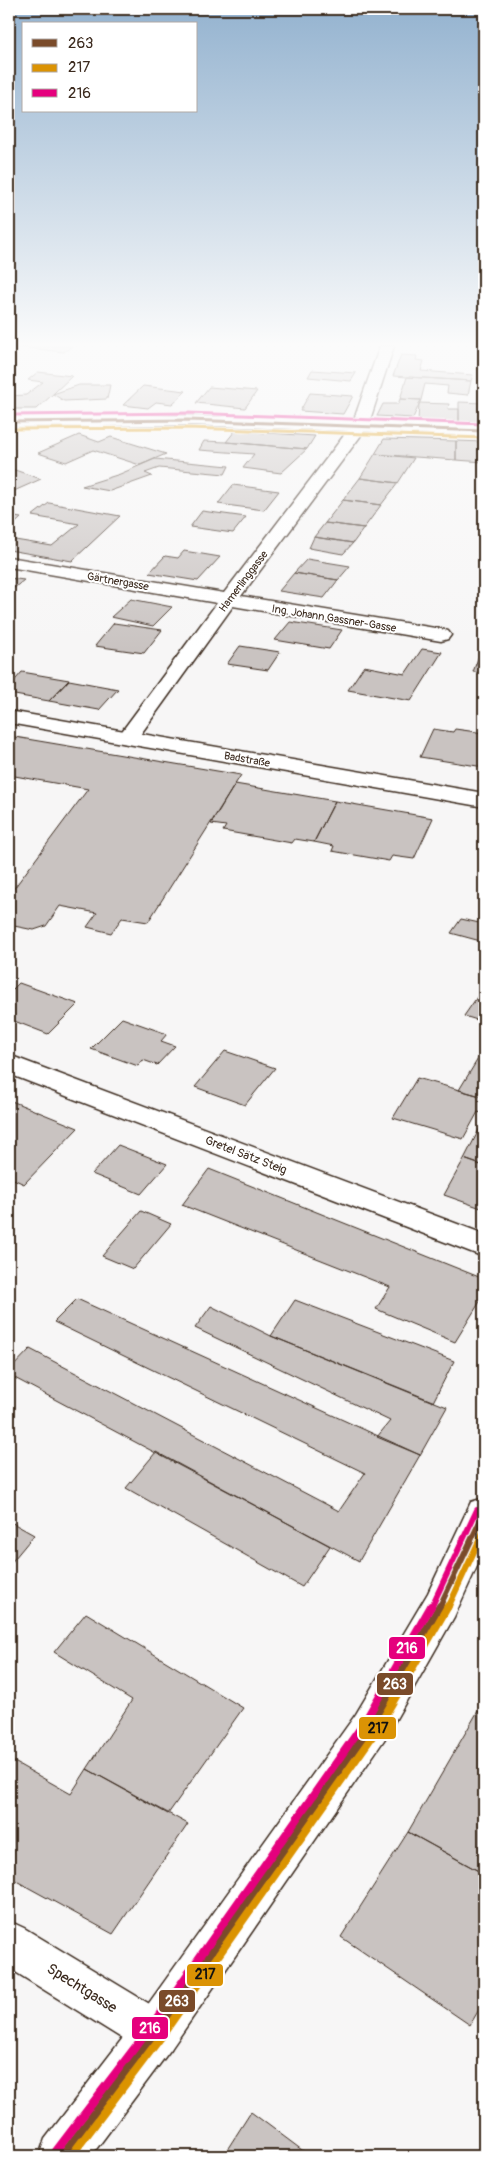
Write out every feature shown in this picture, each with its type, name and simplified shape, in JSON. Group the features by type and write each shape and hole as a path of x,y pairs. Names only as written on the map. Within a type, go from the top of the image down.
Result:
{"street":[{"name":"Hamerlinggasse","path":"128,738 228,600 344,447"},
{"name":"Gärtnergasse","path":"9,562 228,600"},
{"name":"Ing. Johann Gassner-Gasse","path":"228,600 441,635"},
{"name":"Badstraße","path":"9,717 484,800"},
{"name":"Gretel Sätz Steig","path":"9,1064 484,1246"},
{"path":"62,2156 155,2033 370,1727 441,1604 484,1513"},
{"name":"Spechtgasse","path":"9,1943 155,2033"}],"building":[{"path":"52,447 143,447 166,454 140,465 93,450 66,462 38,453"},
{"path":"201,447 284,447 307,449 281,473 243,468 254,454 199,450"},
{"path":"284,447 308,447 307,449"},
{"path":"379,447 456,447 456,460 375,454"},
{"path":"456,447 484,447 484,462 456,460"},
{"path":"375,454 414,458 398,483 360,478"},
{"path":"155,459 229,466 225,474 159,468 145,473 152,476 110,491 82,486 120,474"},
{"path":"9,468 41,479 14,491 9,489"},
{"path":"360,478 398,483 381,505 343,500"},
{"path":"233,485 279,491 264,510 218,504"},
{"path":"343,500 381,505 364,528 325,523"},
{"path":"49,503 120,516 72,561 9,550 9,539 52,546 79,524 32,516"},
{"path":"202,511 246,517 233,533 190,527"},
{"path":"9,516 21,518 9,529"},
{"path":"325,523 364,528 353,543 314,537"},
{"path":"314,537 353,543 343,554 309,548"},
{"path":"184,551 220,557 198,581 149,573 165,556 178,558"},
{"path":"307,559 350,566 338,580 294,573"},
{"path":"294,573 338,580 324,598 279,591"},
{"path":"9,578 24,580 9,592"},
{"path":"131,599 172,607 153,626 111,617"},
{"path":"290,622 342,630 329,649 275,640"},
{"path":"114,623 162,630 144,653 95,646"},
{"path":"484,642 484,673 473,672"},
{"path":"240,646 280,652 268,670 227,664"},
{"path":"422,649 442,652 411,701 348,690 364,666 405,674"},
{"path":"22,672 69,680 49,701 9,694 9,687"},
{"path":"69,680 118,689 99,710 49,701"},
{"path":"433,729 453,732 455,729 484,733 484,767 420,757"},
{"path":"9,736 241,775 148,922 122,918 111,933 87,927 97,913 60,906 46,926 34,930 9,925 9,895 88,789 9,775"},
{"path":"235,784 335,801 314,842 295,839 292,843 223,831 226,826 211,824"},
{"path":"335,801 433,818 414,859 392,856 389,861 332,851 334,846 314,842"},
{"path":"461,919 484,924 484,942 451,933"},
{"path":"19,983 78,1004 48,1034 9,1019 9,993"},
{"path":"484,987 484,1022 464,1016"},
{"path":"122,1018 167,1034 161,1041 175,1046 157,1065 143,1060 138,1066 91,1049"},
{"path":"484,1049 484,1097 459,1090"},
{"path":"225,1051 275,1068 245,1105 195,1087"},
{"path":"417,1078 484,1097 484,1114 478,1112 463,1139 393,1118"},
{"path":"9,1100 78,1128 24,1184 9,1177"},
{"path":"484,1120 484,1166 464,1159"},
{"path":"118,1145 167,1164 141,1194 92,1174"},
{"path":"464,1159 484,1166 484,1209 444,1195"},
{"path":"209,1169 484,1279 484,1295 455,1342 376,1309 390,1287 182,1205"},
{"path":"141,1211 171,1224 133,1269 102,1256"},
{"path":"77,1299 420,1455 359,1561 9,1375 9,1371 30,1349 339,1511 365,1473 54,1322"},
{"path":"295,1300 454,1361 433,1402 271,1336"},
{"path":"211,1306 271,1336 447,1407 420,1455 377,1437 390,1421 195,1328"},
{"path":"156,1452 330,1546 302,1587 126,1488"},
{"path":"9,1521 34,1535 10,1564 9,1563"},
{"path":"86,1613 243,1708 168,1814 87,1769 132,1700 54,1652"},
{"path":"478,1711 484,1714 484,1874 408,1832"},
{"path":"9,1759 71,1794 87,1769 188,1824 113,1934 9,1877"},
{"path":"408,1832 484,1874 484,2001 470,2025 341,1937"},
{"path":"251,2112 310,2156 223,2156"}],"transit line":[{"name":"216","path":"56,2151 149,2029 364,1723 434,1602 477,1510"},
{"name":"263","path":"62,2156 155,2033 370,1727 441,1605 484,1513"},
{"name":"217","path":"71,2156 161,2037 376,1731 447,1609 484,1530"}]}
